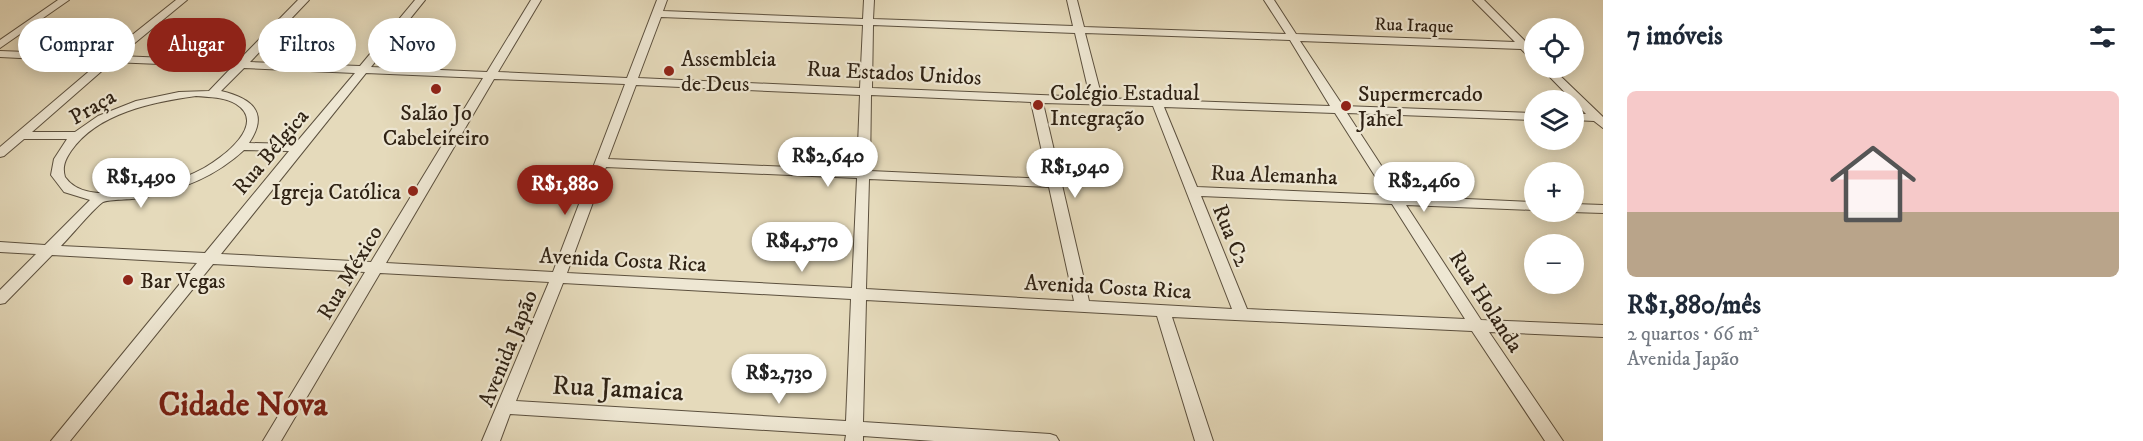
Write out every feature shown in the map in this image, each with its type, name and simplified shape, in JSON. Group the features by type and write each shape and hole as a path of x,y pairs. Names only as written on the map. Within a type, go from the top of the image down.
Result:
{"street":[{"path":"0,45 64,0"},
{"path":"135,37 182,0"},
{"path":"246,58 304,0"},
{"name":"Rua Bélgica","path":"60,441 420,0"},
{"name":"Rua México","path":"272,441 536,0"},
{"name":"Avenida Japão","path":"491,441 558,277 662,0"},
{"path":"854,434 869,0"},
{"path":"1072,0 1097,101"},
{"name":"Rua Holanda","path":"1269,0 1476,326 1554,441"},
{"path":"1478,0 1524,46"},
{"name":"Rua Iraque","path":"657,14 1524,46"},
{"name":"Rua Estados Unidos","path":"0,54 18,55"},
{"name":"Rua Estados Unidos","path":"246,64 1036,99 1524,116"},
{"path":"0,153 93,72"},
{"path":"213,93 233,72"},
{"path":"1556,78 1600,121"},
{"name":"Praça","path":"213,93 233,97 245,103 252,111 254,122 242,146 218,165 186,181 136,195 101,197 68,189 58,178 57,164 65,149 77,136 99,121 148,101 173,95 213,93"},
{"path":"1036,99 1083,306"},
{"name":"Rua C2","path":"1157,103 1242,315"},
{"path":"1584,119 1600,121"},
{"path":"22,135 77,136"},
{"path":"242,146 300,148"},
{"path":"601,163 1056,183"},
{"name":"Rua Alemanha","path":"1192,191 1524,206"},
{"path":"0,299 101,197"},
{"path":"1584,208 1603,209"},
{"name":"Avenida Costa Rica","path":"0,247 1163,311 1603,331"},
{"path":"1163,311 1204,441"},
{"name":"Rua Jamaica","path":"506,407 854,434 1050,441"}],"place":[{"name":"Assembleia de Deus","path":"669,71"},
{"name":"Salão Jo Cabeleireiro","path":"436,89"},
{"name":"Colégio Estadual Integração","path":"1038,105"},
{"name":"Supermercado Jahel","path":"1346,106"},
{"name":"Igreja Católica","path":"413,191"},
{"name":"Bar Vegas","path":"128,280"}],"district":[{"name":"Cidade Nova","path":"243,403"}]}
